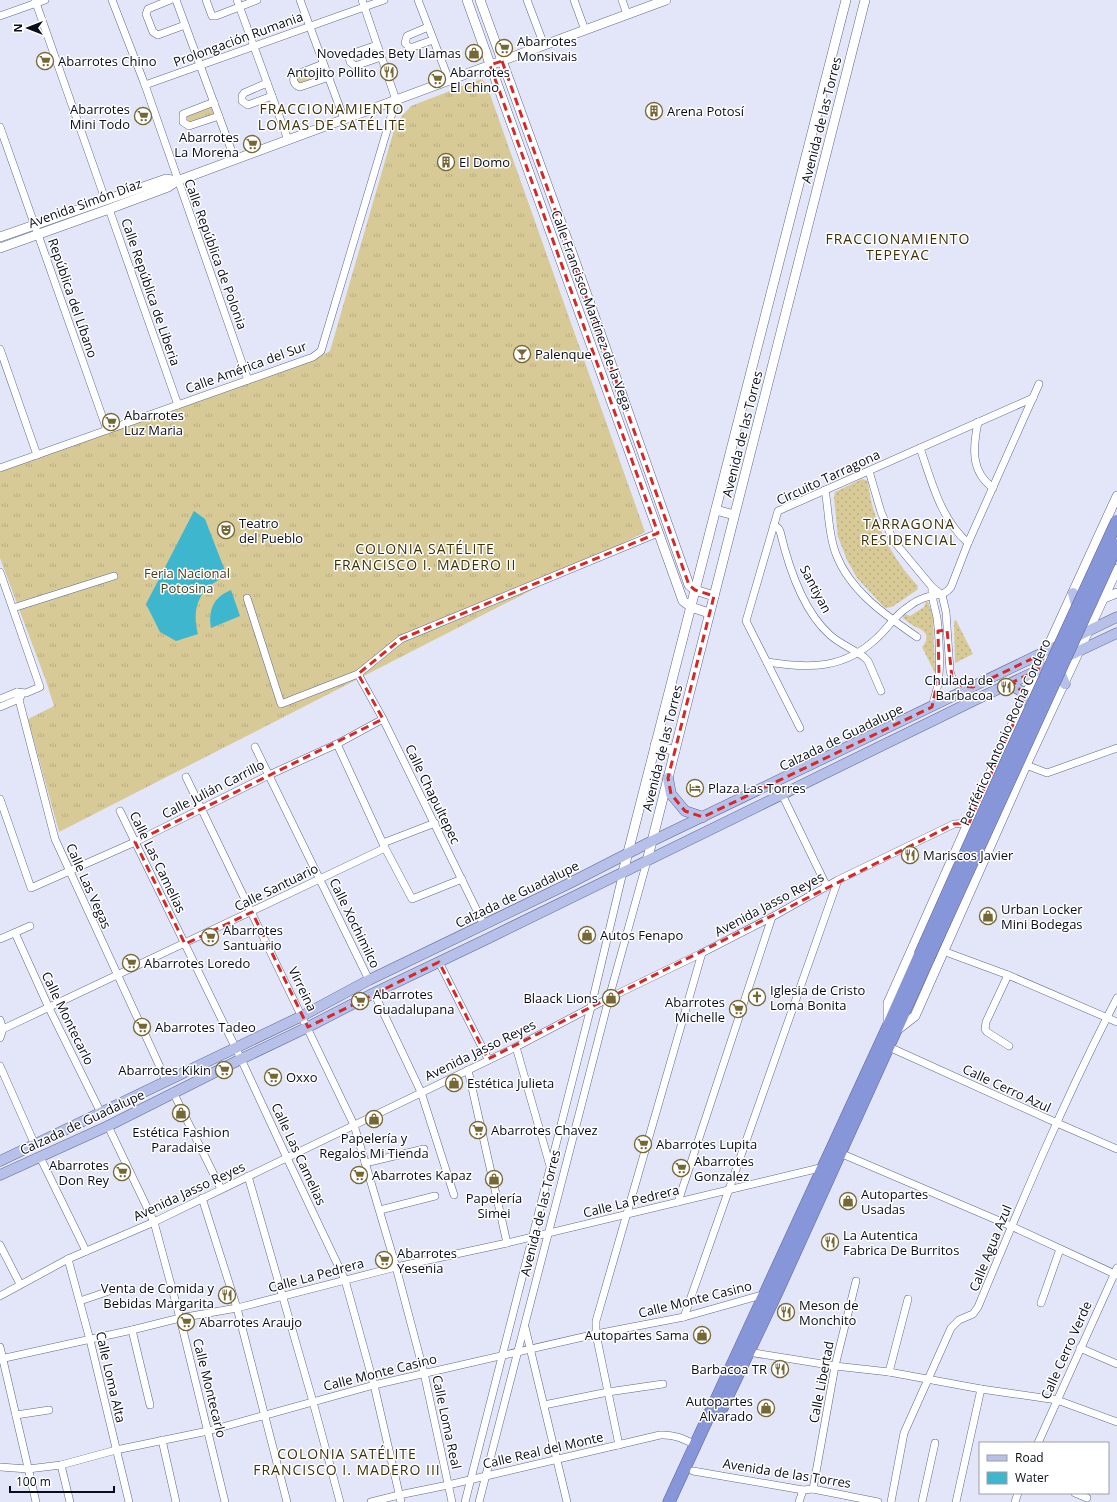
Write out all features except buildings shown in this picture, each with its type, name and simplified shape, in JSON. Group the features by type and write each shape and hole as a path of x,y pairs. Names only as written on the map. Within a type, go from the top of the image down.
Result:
{"highway":[{"name":"Periférico Antonio Rocha Cordero","path":"924,957 1018,736 1117,521"},
{"name":"Periférico Antonio Rocha Cordero","path":"924,957 1117,545"},
{"path":"669,1502 824,1167 892,1029 924,957"},
{"path":"678,1502 889,1047 892,1029"}],"main road":[{"name":"Calle Francisco Martínez de la Vega","path":"467,0 683,601 691,607"},
{"name":"Calle Francisco Martínez de la Vega","path":"480,0 575,261 689,585 695,590"},
{"name":"Avenida Simón Díaz","path":"0,238 36,230 109,209 168,187 177,181 666,0"},
{"name":"Avenida de las Torres","path":"623,872 846,0"},
{"name":"Avenida de las Torres","path":"647,861 865,0"},
{"name":"Avenida Simón Díaz","path":"0,248 36,230 106,199 166,179 177,181"},
{"path":"1116,572 1090,631 1026,765 915,1016 892,1029 888,1003 1117,496"},
{"path":"716,510 734,515"},
{"path":"658,533 669,529"},
{"path":"1088,560 1088,574 1093,582 1102,585 1106,584 1116,572"},
{"path":"695,590 714,596"},
{"path":"1073,592 1077,611 1090,631 1104,640"},
{"path":"1104,598 1117,593"},
{"path":"691,607 709,613"},
{"name":"Calzada de Guadalupe","path":"0,1161 302,1016 369,980 568,884 652,841 1117,617"},
{"name":"Calzada de Guadalupe","path":"0,1175 108,1126 308,1027 374,992 647,861 1002,687 1117,633"},
{"path":"1046,652 1056,662 1065,684"},
{"path":"1002,687 1012,686 1019,689 1023,693 1023,702"},
{"path":"1023,702 1034,693 1044,694 1050,701 1051,705 1049,716"},
{"path":"656,745 675,751"},
{"path":"668,778 671,794 685,811 703,817"},
{"path":"568,884 574,895"}],"street":[{"path":"0,16 45,0"},
{"name":"Calle República de Polonia","path":"112,0 144,85 248,380"},
{"path":"170,0 148,9 146,12 153,32 158,35 185,25"},
{"path":"176,0 235,160"},
{"path":"206,0 212,16 216,16 239,3 257,0"},
{"path":"300,0 344,119"},
{"name":"Prolongación Rumania","path":"144,85 309,27 363,3 384,0"},
{"path":"418,0 449,80"},
{"path":"527,0 544,45"},
{"path":"574,0 585,30"},
{"path":"622,0 627,14"},
{"path":"36,2 106,199"},
{"path":"239,3 288,140"},
{"path":"363,3 396,100"},
{"path":"428,27 407,36 405,43 410,48 434,40"},
{"path":"377,45 351,54 349,57 350,62 355,66 381,57"},
{"path":"323,64 295,75 293,78 294,83 296,86 300,87 329,78"},
{"path":"267,83 244,93 242,96 242,101 244,104 248,105 272,96"},
{"name":"Calle América del Sur","path":"0,468 314,357 321,351 396,100"},
{"path":"214,102 184,114 182,122 189,126 219,116"},
{"name":"República del Líbano","path":"0,127 2,137 107,430"},
{"name":"Calle República de Liberia","path":"109,209 178,405"},
{"path":"0,349 37,455"},
{"path":"767,662 785,665 823,666 848,659 868,647 906,608 919,600 931,596 942,595 948,592 951,588 968,543 1039,384"},
{"name":"Circuito Tarragona","path":"800,728 746,621 778,511 1033,398"},
{"path":"978,422 975,438 975,461 978,472 984,481 993,488"},
{"path":"920,448 940,505 953,527 968,543"},
{"path":"869,471 881,512 893,540 932,587 942,595 952,678 956,684 973,687"},
{"path":"825,490 832,540 836,554 844,570 853,584 865,596 894,621 917,637"},
{"name":"Santiyan","path":"774,525 780,531 790,564 810,609 830,635 859,653 868,661 881,691"},
{"path":"247,598 280,704 358,674 401,639 658,533"},
{"path":"0,572 40,687 18,696 0,706"},
{"path":"13,608 114,576"},
{"path":"932,587 931,596 935,609 938,631 939,674 932,707"},
{"path":"935,609 944,606"},
{"path":"938,631 947,630"},
{"name":"Calle Chapultepec","path":"358,674 383,719 484,925"},
{"path":"0,699 18,696"},
{"name":"Calle Las Vegas","path":"18,696 55,839 166,1080"},
{"name":"Calle Julián Carrillo","path":"0,799 31,888 135,842 269,775 337,744 383,719"},
{"path":"337,744 384,846 412,899 462,879"},
{"name":"Calle Xochimilco","path":"255,747 369,980"},
{"path":"1026,765 1047,773 1117,748"},
{"name":"Virreina","path":"186,777 308,1027 354,1126"},
{"path":"776,782 827,887"},
{"name":"Calle Las Camelias","path":"120,811 241,1059 345,1280 374,1385 400,1498"},
{"name":"Calle Santuario","path":"3,1029 185,944 320,879 384,846 435,823"},
{"name":"Avenida Jasso Reyes","path":"0,1296 68,1259 154,1222 354,1126 488,1059 516,1047 591,1007 772,917 838,880 954,824 969,823"},
{"name":"Avenida de las Torres","path":"479,1502 609,998 647,861"},
{"name":"Avenida de las Torres","path":"465,1502 591,1007 623,872"},
{"path":"684,1317 838,880"},
{"path":"678,1202 772,917"},
{"path":"0,939 30,926"},
{"name":"Calle Montecarlo","path":"15,933 49,1008 102,1113"},
{"path":"943,952 1008,975 1117,1022"},
{"path":"619,1445 596,1334 596,1321 702,953"},
{"path":"438,962 488,1059"},
{"path":"1008,975 986,1022 985,1028 987,1032 1009,1046"},
{"path":"374,992 421,1092 454,1195"},
{"name":"Calle Agua Azul","path":"891,1502 904,1433 951,1328 958,1320 973,1314 978,1307 1011,1226 1057,1123 1117,998"},
{"path":"0,1020 3,1029 0,1038"},
{"path":"516,1047 550,1167"},
{"name":"Calle Cerro Azul","path":"889,1047 1117,1149"},
{"path":"0,1066 35,1145"},
{"path":"468,1070 507,1243"},
{"path":"174,1092 221,1189"},
{"name":"Calle Montecarlo","path":"108,1126 154,1222 180,1318 225,1502"},
{"name":"Calle Loma Real","path":"354,1126 380,1210 424,1373 452,1502"},
{"path":"365,1163 424,1149"},
{"path":"840,1153 1116,1272"},
{"path":"40,1157 86,1251"},
{"name":"Calle La Pedrera","path":"1,1359 90,1340 180,1318 237,1308 396,1267 548,1234 824,1167"},
{"path":"248,1176 340,1502"},
{"path":"380,1210 434,1196"},
{"path":"202,1198 237,1308 287,1502"},
{"path":"0,1245 20,1284"},
{"path":"1041,1303 1060,1249"},
{"name":"Calle Loma Alta","path":"68,1259 90,1340 129,1502"},
{"name":"Calle Cerro Verde","path":"1038,1442 1080,1348 1116,1272"},
{"name":"Calle Libertad","path":"813,1489 835,1366 856,1281"},
{"path":"80,1301 115,1289"},
{"name":"Calle Monte Casino","path":"0,1467 28,1469 61,1465 116,1450 208,1431 374,1385 596,1334 684,1317 765,1294"},
{"path":"889,1372 908,1299"},
{"path":"524,1325 567,1502"},
{"path":"132,1330 150,1405"},
{"path":"0,1347 1,1359 16,1415 36,1502"},
{"path":"1080,1348 1117,1364"},
{"path":"748,1352 835,1366 889,1372 981,1389 1057,1400 1117,1422"},
{"path":"544,1405 608,1392 663,1384"},
{"path":"956,1502 981,1389"},
{"path":"16,1415 49,1410"},
{"name":"Calle Real del Monte","path":"371,1502 400,1498 471,1479 660,1435 669,1434 678,1436 696,1445"},
{"path":"162,1440 176,1502"},
{"path":"922,1502 935,1442"},
{"path":"61,1465 70,1502"},
{"name":"Avenida de las Torres","path":"693,1471 804,1490 813,1489 878,1502"},
{"path":"799,1502 804,1490"},
{"path":"1077,1494 1087,1498"}],"highlighted area":[{"path":"502,61 689,585 695,590 714,596 668,778 671,794 685,811 703,817 932,707 939,674 938,631 947,630 952,678 962,686 973,687 1046,652 1038,670 1013,682 1023,693 1023,702 969,823 954,824 488,1059 439,962 308,1027 252,912 185,944 135,842 383,719 358,674 401,639 658,533 490,65"}],"green space":[{"path":"320,66 323,75 298,84 296,74"},
{"name":"Feria Nacional Potosina","path":"481,79 486,83 645,532 59,832 28,719 54,706 0,558 0,471 315,359 330,351 396,123 411,106"},
{"path":"211,106 214,115 188,125 184,116"},
{"path":"862,479 868,481 873,510 884,538 900,564 918,586 917,590 892,607 885,608 857,578 847,560 838,537 834,498 835,492"},
{"path":"926,602 928,602 933,616 935,673 922,647 927,637 925,632 913,626 903,618 903,615 905,614 910,616 924,607"},
{"path":"956,620 973,654 955,663 954,621"}],"water":[{"path":"194,511 205,519 227,576 210,586 200,599 197,606 196,615 198,634 176,641 160,632 146,604"},
{"path":"231,590 240,616 211,628 210,616 213,605 220,596"}],"place":[{"name":"Abarrotes Monsivais","path":"504,48"},
{"name":"Novedades Bety Llamas","path":"474,53"},
{"name":"Abarrotes Chino","path":"45,61"},
{"name":"Antojito Pollito","path":"389,72"},
{"name":"Abarrotes El Chino","path":"437,79"},
{"name":"Arena Potosí","path":"654,111"},
{"name":"Abarrotes Mini Todo","path":"143,116"},
{"name":"Abarrotes La Morena","path":"252,144"},
{"name":"El Domo","path":"446,162"},
{"name":"Palenque","path":"522,354"},
{"name":"Abarrotes Luz Maria","path":"111,422"},
{"name":"Teatro del Pueblo","path":"226,530"},
{"name":"Chulada de Barbacoa","path":"1006,687"},
{"name":"Plaza Las Torres","path":"695,788"},
{"name":"Mariscos Javier","path":"910,855"},
{"name":"Urban Locker Mini Bodegas","path":"988,916"},
{"name":"Autos Fenapo","path":"587,935"},
{"name":"Abarrotes Santuario","path":"210,937"},
{"name":"Abarrotes Loredo","path":"131,963"},
{"name":"Iglesia de Cristo Loma Bonita","path":"757,997"},
{"name":"Blaack Lions","path":"611,998"},
{"name":"Abarrotes Guadalupana","path":"360,1001"},
{"name":"Abarrotes Michelle","path":"738,1009"},
{"name":"Abarrotes Tadeo","path":"142,1027"},
{"name":"Abarrotes Kikin","path":"224,1070"},
{"name":"Oxxo","path":"273,1077"},
{"name":"Estética Julieta","path":"454,1083"},
{"name":"Estética Fashion Paradaise","path":"181,1113"},
{"name":"Papelería y Regalos Mi Tienda","path":"374,1119"},
{"name":"Abarrotes Chavez","path":"478,1130"},
{"name":"Abarrotes Lupita","path":"643,1144"},
{"name":"Abarrotes Gonzalez","path":"681,1168"},
{"name":"Abarrotes Don Rey","path":"122,1172"},
{"name":"Abarrotes Kapaz","path":"359,1175"},
{"name":"Papelería Simei","path":"494,1179"},
{"name":"Autopartes Usadas","path":"848,1201"},
{"name":"La Autentica Fabrica De Burritos","path":"830,1242"},
{"name":"Abarrotes Yesenia","path":"384,1260"},
{"name":"Venta de Comida y Bebidas Margarita","path":"227,1295"},
{"name":"Meson de Monchito","path":"786,1312"},
{"name":"Abarrotes Araujo","path":"186,1322"},
{"name":"Autopartes Sama","path":"702,1335"},
{"name":"Barbacoa TR","path":"780,1369"},
{"name":"Autopartes Alvarado","path":"766,1408"}],"district":[{"name":"FRACCIONAMIENTO LOMAS DE SATÉLITE","path":"332,116"},
{"name":"FRACCIONAMIENTO TEPEYAC","path":"898,246"},
{"name":"TARRAGONA RESIDENCIAL","path":"909,532"},
{"name":"COLONIA SATÉLITE FRANCISCO I. MADERO II","path":"425,556"},
{"name":"COLONIA SATÉLITE FRANCISCO I. MADERO III","path":"347,1462"}]}
